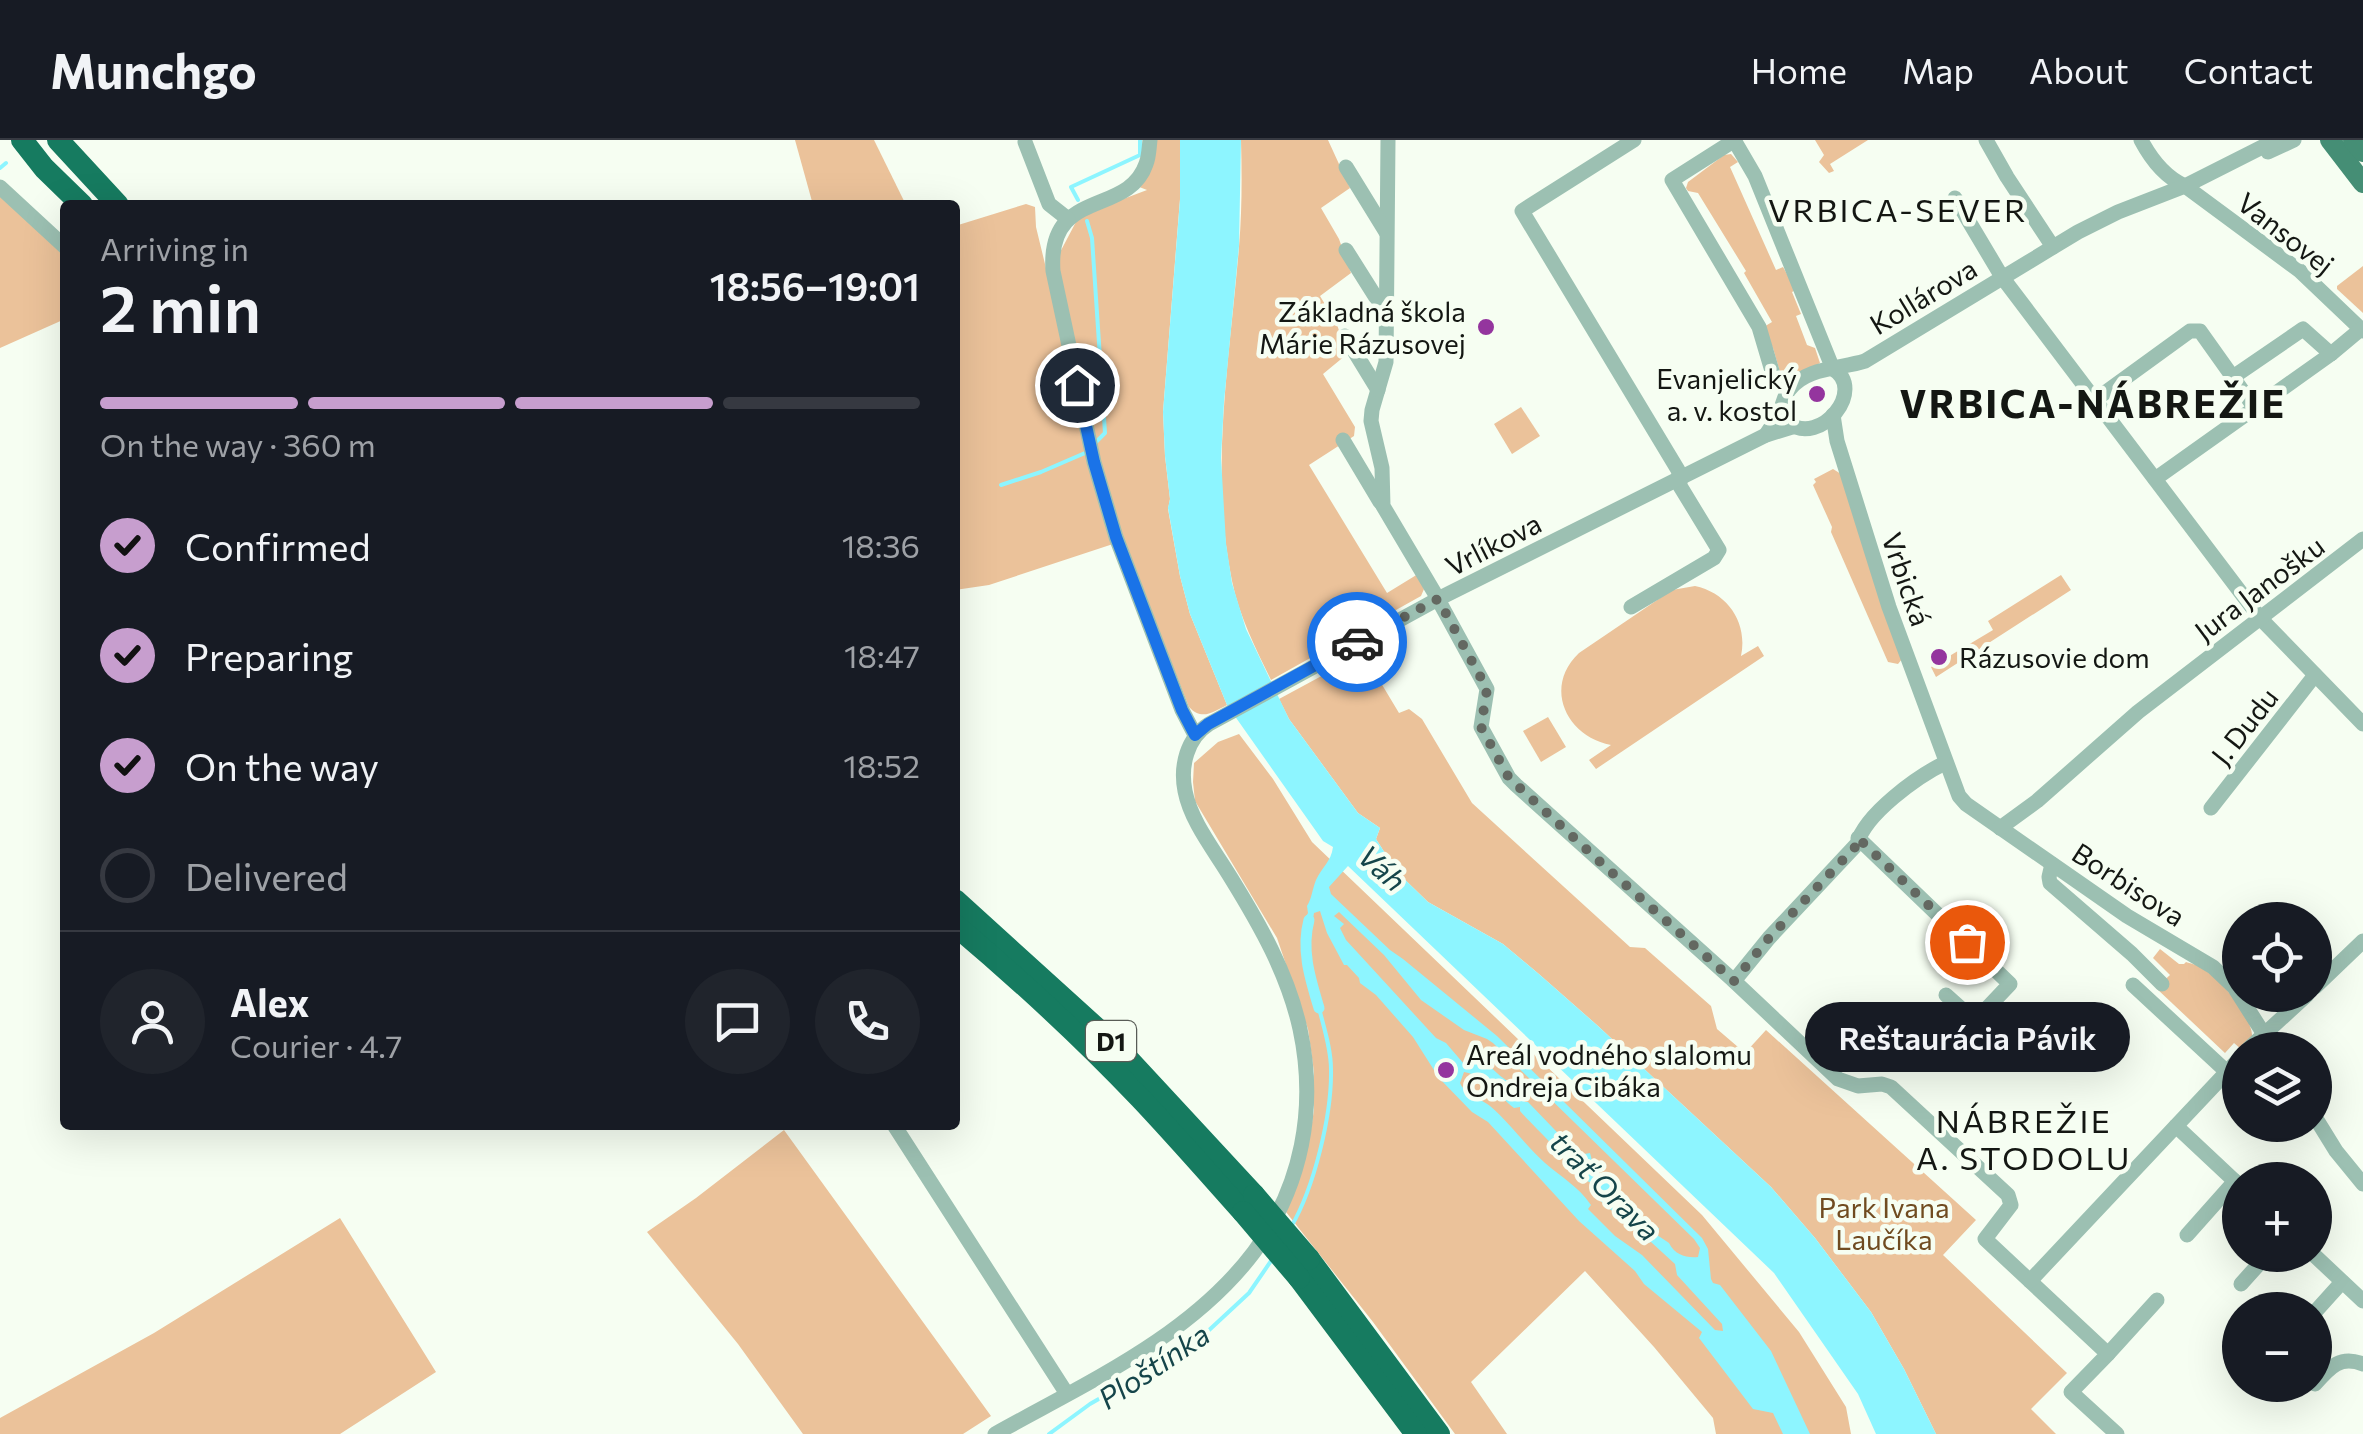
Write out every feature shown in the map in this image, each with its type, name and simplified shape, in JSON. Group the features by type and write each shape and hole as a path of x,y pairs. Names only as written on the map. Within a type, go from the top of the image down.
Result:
{"highway":[{"path":"9,140 77,200"},
{"path":"22,140 44,168"},
{"path":"58,140 116,200"},
{"path":"76,140 118,200"},
{"name":"D1","path":"960,904 1114,1045 1304,1268 1365,1331 1439,1434"},
{"name":"D1","path":"960,929 1094,1051 1249,1203"},
{"name":"D1","path":"1304,1268 1416,1434"}],"main road":[{"path":"2335,141 2363,152"},
{"path":"2335,141 2363,183"}],"street":[{"path":"995,1434 1166,1335 1224,1286 1269,1229 1290,1186 1303,1146 1308,1097 1300,1028 1269,944 1186,796 1186,754 1195,735 1116,537 1094,462 1052,272 1056,238 1068,219 1131,186 1146,165 1150,140"},
{"path":"1631,607 1714,558 1717,546 1680,486 1680,476 1522,211 1634,140"},
{"path":"1817,427 1834,415 1845,392 1842,378 1833,369 1755,176 1734,140 1672,180 1759,327 1785,420 1792,427 1817,427 1837,441"},
{"path":"1986,140 2054,247"},
{"name":"Vansovej","path":"2142,140 2148,154 2180,183 2300,271 2362,330"},
{"path":"2240,157 2276,140"},
{"path":"2240,157 2260,156 2294,140"},
{"path":"1382,506 1382,468 1371,421 1386,362 1387,141"},
{"path":"1026,142 1049,204 1068,219"},
{"name":"Kollárova","path":"1833,369 1865,361 2118,212 2240,157"},
{"path":"1346,167 1387,234"},
{"path":"0,187 60,242"},
{"path":"1955,198 2002,277 2260,618 2363,724"},
{"path":"1346,250 1388,312"},
{"path":"2233,378 2304,329 2332,354"},
{"path":"2155,479 2362,330"},
{"path":"2095,400 2190,331 2200,331 2254,407"},
{"path":"1345,336 1378,390"},
{"name":"Kollárova","path":"1845,392 1865,361"},
{"path":"1766,435 1786,392 1818,371 1833,369"},
{"path":"1775,381 1795,384"},
{"name":"Vrbická","path":"1834,415 1837,441 1889,607 1945,762 1959,796 2000,828"},
{"name":"Vrlíkova","path":"1195,735 1219,718 1438,599 1680,476 1766,435 1792,427"},
{"path":"1343,440 1487,689 1481,727 1509,778 1838,1079 1854,1085 1886,1084 1892,1088 2008,1195 2011,1205 1985,1238 2108,1354"},
{"name":"Jura Janošku","path":"2000,828 2037,801 2138,712 2363,540"},
{"name":"J. Dudu","path":"2211,808 2316,675"},
{"path":"1734,981 1858,844 1858,838 1876,815 1917,778 1945,762"},
{"name":"Borbisova","path":"2000,828 2126,916 2213,967 2234,987 2263,1032"},
{"path":"1858,838 2010,984 1975,1021 1946,995"},
{"path":"2052,864 2050,883 2162,984"},
{"path":"2332,971 2363,941"},
{"path":"2132,985 2222,1067"},
{"path":"2266,1032 2288,1012"},
{"path":"2030,1281 2222,1077"},
{"path":"2176,1126 2222,1169"},
{"path":"897,1130 1067,1394"},
{"path":"2331,1142 2363,1184"},
{"path":"2187,1235 2222,1200"},
{"path":"2241,1284 2252,1272"},
{"path":"2332,1272 2363,1301"},
{"path":"2332,1293 2342,1282"},
{"path":"2117,1434 2072,1392 2157,1300"},
{"path":"2332,1367 2348,1360 2363,1364"}],"green space":[{"path":"795,140 874,140 904,200 812,200"},
{"path":"1146,140 1180,140 1180,199 1163,412 1168,509 1180,576 1190,614 1227,705 1203,714 1189,707 1122,539 1093,432 1057,258 1077,220 1147,190 1129,183 1137,175"},
{"path":"1241,140 1328,140 1350,188 1321,208 1339,239 1351,273 1320,296 1337,324 1346,355 1323,374 1355,427 1354,436 1309,465 1387,593 1418,574 1424,589 1421,596 1271,680 1235,594 1222,498 1224,414 1241,220"},
{"path":"1815,140 1868,140 1830,164 1834,171 1829,173 1819,162 1824,155"},
{"path":"1731,154 1738,162 1730,167 1776,270 1783,267 1796,290 1792,292 1801,314 1796,316 1807,345 1815,348 1820,363 1792,379 1780,372 1762,328 1772,322 1746,271 1698,193 1686,188 1688,182"},
{"path":"0,196 60,251 60,321 0,348"},
{"path":"1026,204 1035,207 1036,227 1113,544 989,585 960,589 960,224"},
{"path":"2363,266 2363,313 2337,286"},
{"path":"1521,407 1540,436 1512,454 1494,424"},
{"path":"1833,469 1841,474 1902,659 1898,664 1888,662 1813,485 1814,479"},
{"path":"2061,575 2071,590 1936,677 1931,667 1993,630 1988,621"},
{"path":"1695,586 1717,595 1733,611 1741,632 1741,656 1758,646 1764,656 1596,769 1589,760 1611,745 1582,732 1572,721 1561,695 1568,666 1579,653 1672,590"},
{"name":"Park Ivana Laučíka","path":"1353,659 1371,682 1378,678 1399,713 1409,709 1422,719 1472,803 1630,947 1645,948 1711,1006 1717,1029 1745,1053 1766,1030 1976,1220 1943,1255 2067,1373 2031,1409 2056,1434 1936,1434 1871,1312 1771,1187 1540,975 1503,944 1428,902 1397,872 1376,839 1380,828 1358,813 1289,719 1279,699"},
{"path":"1548,717 1566,747 1541,762 1523,731"},
{"name":"Areál vodného slalomu Ondreja Cibáka","path":"1239,734 1312,842 1702,1215 1799,1332 1846,1407 1851,1434 1716,1434 1713,1418 1585,1271 1471,1382 1507,1434 1455,1434 1286,1212 1309,1141 1314,1110 1308,1029 1277,938 1195,801 1193,782 1194,763 1218,742"},
{"path":"2160,949 2179,964 2201,967 2222,986 2222,1012 2242,1012 2251,1032 2222,1032 2222,1050 2156,988 2170,975 2153,958"},
{"path":"784,1130 991,1416 963,1434 803,1434 738,1344 647,1232"},
{"path":"340,1218 436,1372 340,1434 0,1434 0,1418 154,1333"}],"water":[{"path":"1180,140 1241,140 1239,246 1221,458 1226,543 1232,583 1246,629 1289,719 1358,813 1380,828 1376,839 1397,872 1428,902 1503,944 1540,975 1771,1187 1871,1312 1936,1434 1876,1434 1858,1394 1774,1273 1348,866 1329,887 1331,894 1390,950 1497,1036 1702,1238 1708,1249 1713,1283 1720,1285 1771,1351 1810,1434 1783,1434 1773,1413 1753,1409 1699,1338 1702,1332 1644,1284 1635,1271 1579,1221 1488,1122 1472,1112 1439,1078 1413,1037 1344,965 1320,911 1314,913 1310,937 1303,930 1318,875 1333,847 1323,841 1227,705 1190,614 1168,508 1163,412 1180,200","holes":["1339,912 1384,955 1421,1000 1464,1030 1493,1043 1694,1239 1700,1248 1698,1257 1678,1253 1657,1235 1659,1228 1648,1225 1620,1196 1614,1180 1602,1178 1590,1153 1579,1155 1525,1102 1522,1090 1500,1076 1482,1056 1464,1064 1446,1043 1436,1038 1346,940 1340,928 1344,924 1334,916","1464,1072 1486,1082 1514,1108 1520,1107 1573,1173 1591,1183 1594,1195 1643,1234 1644,1244 1651,1242 1675,1264 1677,1275 1722,1324 1723,1331 1715,1330 1642,1255 1615,1236 1588,1209 1591,1205 1580,1192 1497,1113 1465,1091 1460,1083"]}],"waterway":[{"path":"1078,200 1071,187 1140,155 1140,140"},
{"path":"0,168 6,163"},
{"path":"1087,221 1092,238 1105,433 1095,443"},
{"path":"1001,485 1085,453"},
{"path":"1309,920 1306,953 1319,1008"},
{"name":"Ploštínka","path":"1291,1227 1314,1172 1331,1087 1331,1061 1319,1008"},
{"name":"Ploštínka","path":"1049,1434 1090,1404 1193,1345 1249,1293 1271,1261"}],"way so far":[{"path":"1357,642 1438,599 1487,689 1481,727 1509,778 1734,981 1858,844 1858,838 1967,942"}],"place":[{"name":"Základná škola Márie Rázusovej","path":"1486,327"},
{"name":"Evanjelický a. v. kostol","path":"1817,394"},
{"name":"Rázusovie dom","path":"1939,657"},
{"name":"Reštaurácia Pávik","path":"1967,942"},
{"name":"Areál vodného slalomu Ondreja Cibáka","path":"1446,1070"}],"district":[{"name":"VRBICA-SEVER","path":"1898,209"},
{"name":"VRBICA-NÁBREŽIE","path":"2093,402"},
{"name":"NÁBREŽIE A. STODOLU","path":"2024,1138"}],"route":[{"path":"1077,385 1116,537 1195,735 1208,724 1357,642"}],"water label":[{"name":"Váh","path":"1383,867"},
{"name":"trať Orava","path":"1606,1185"}]}
